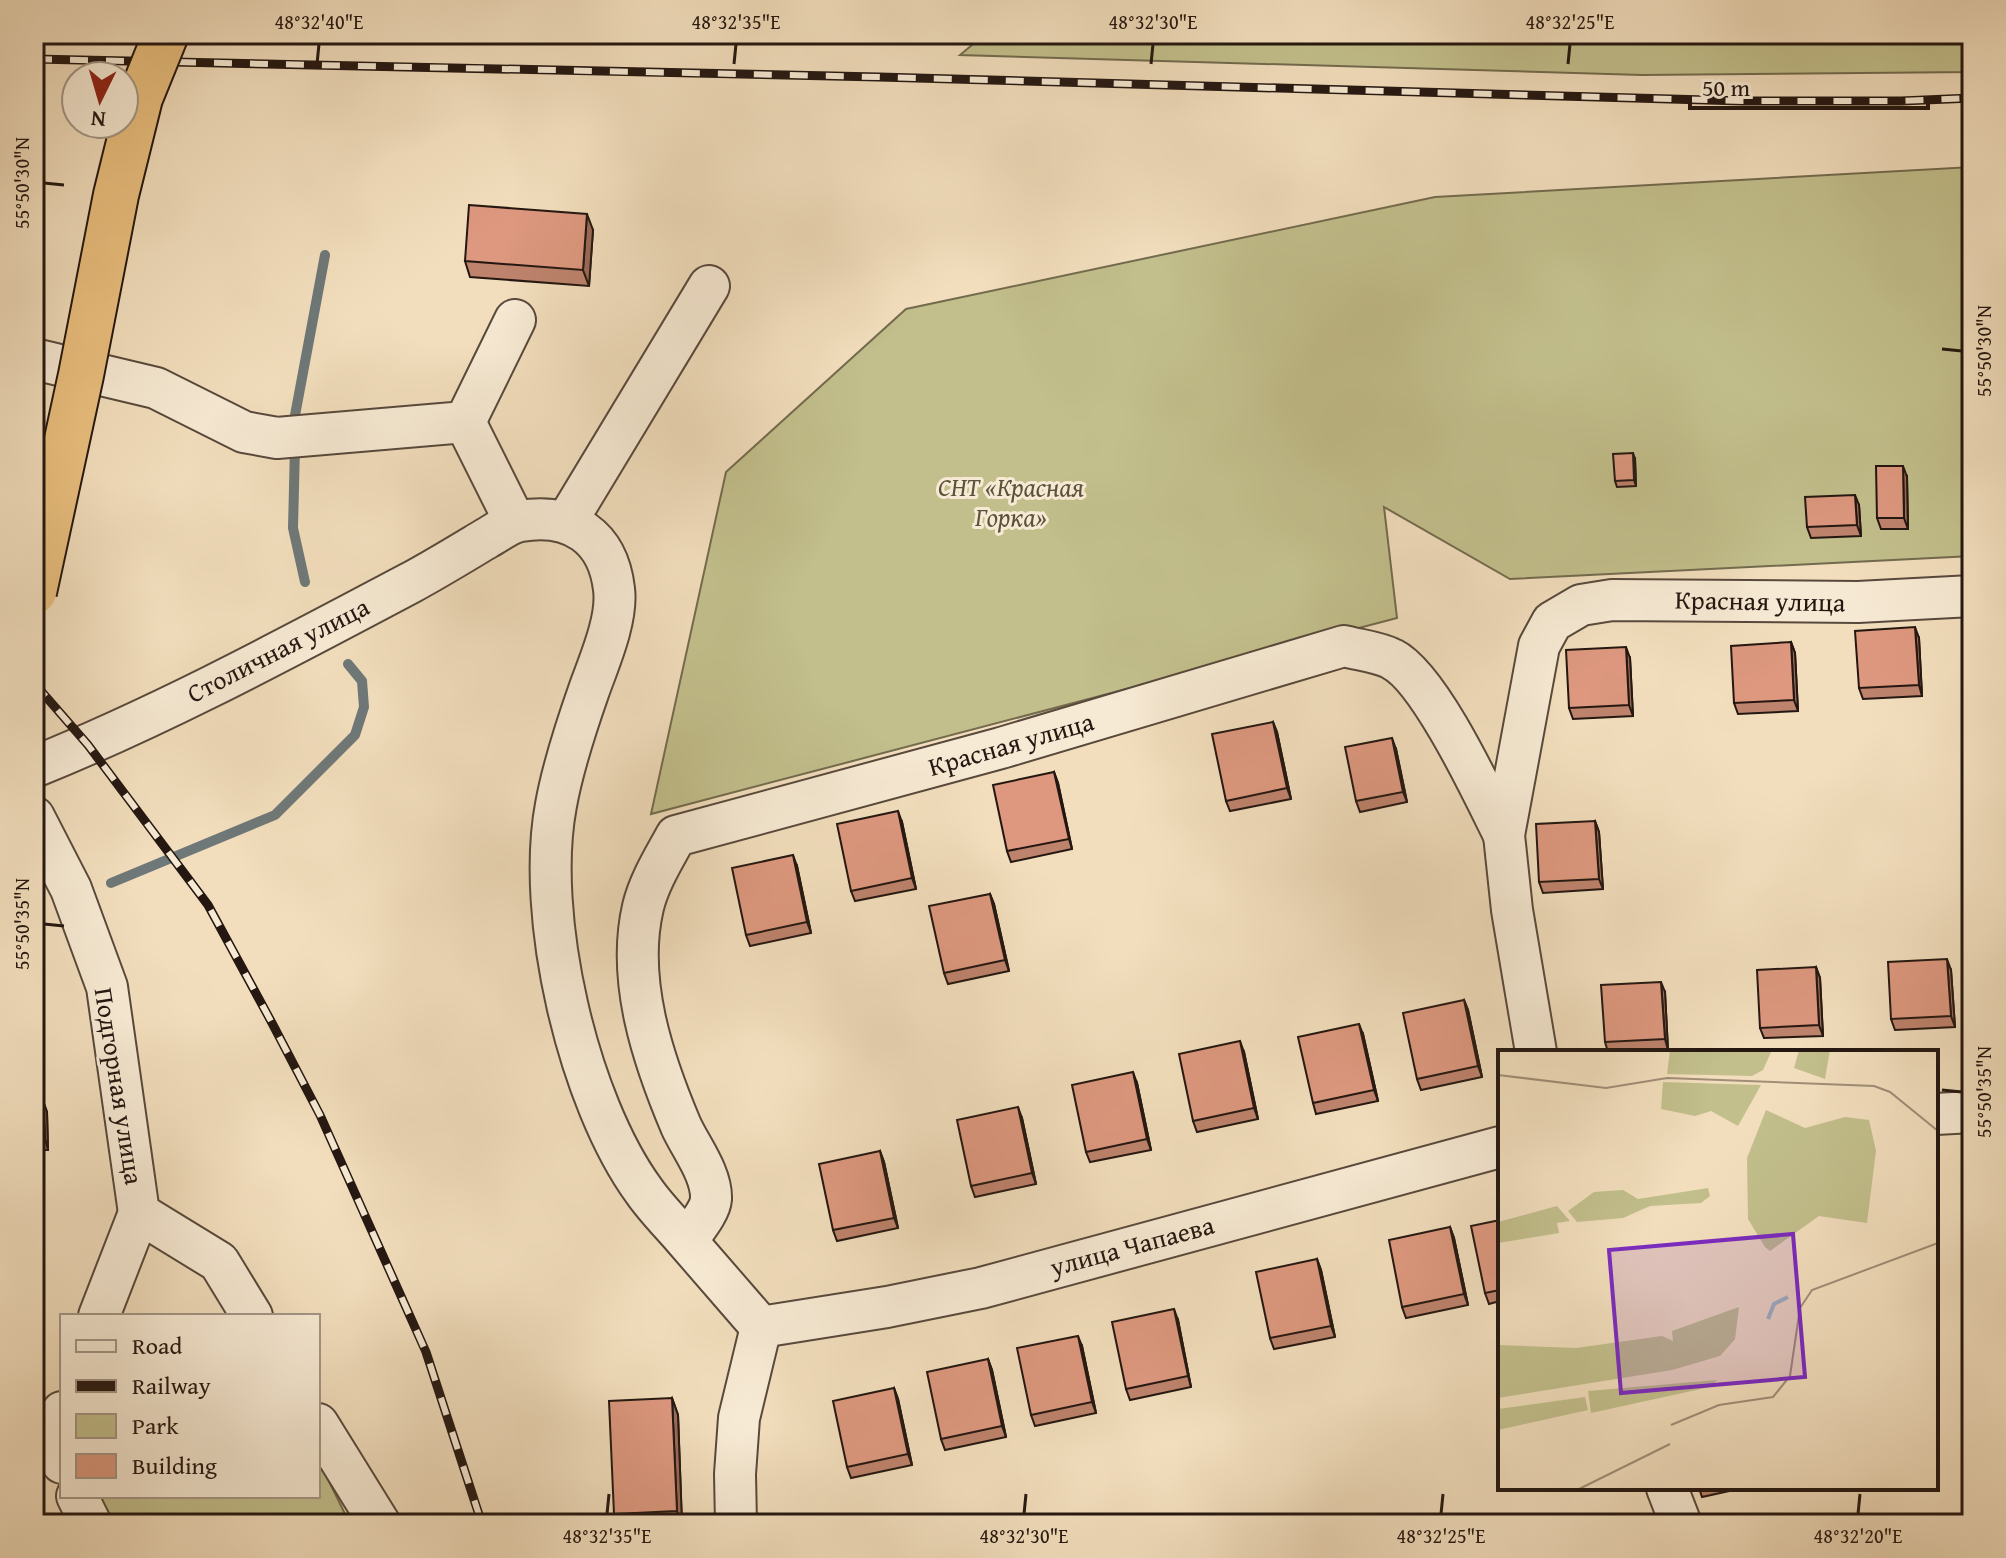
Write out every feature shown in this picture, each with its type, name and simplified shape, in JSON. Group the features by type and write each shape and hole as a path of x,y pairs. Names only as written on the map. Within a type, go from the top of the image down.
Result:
{"main road":[{"path":"34,592 116,195 140,98 166,34"}],"street":[{"path":"567,521 709,286"},
{"path":"465,422 515,320"},
{"path":"34,359 156,388 244,432 277,438 465,422"},
{"path":"465,422 515,522 542,518 567,521 590,534 607,559 615,593 608,638 575,732 555,806 550,874 558,948 575,1033 605,1123 643,1191 761,1327 739,1418 735,1474 736,1524"},
{"name":"Столичная улица","path":"34,767 88,745 245,668 414,581 515,522"},
{"name":"Красная улица","path":"1504,835 1539,646 1552,622 1581,605 1612,600 1858,602 1972,596"},
{"name":"Красная улица","path":"687,1241 711,1202 708,1181 663,1084 646,1021 637,955 643,907 656,873 676,836 1001,748 1344,646 1393,659 1417,682 1449,729 1504,835"},
{"name":"Подгорная улица","path":"34,817 71,889 107,987 139,1213 219,1262 251,1314"},
{"path":"1504,835 1512,910 1536,1050"},
{"path":"1938,1114 1972,1112"},
{"name":"улица Чапаева","path":"761,1327 981,1288 1498,1148"},
{"path":"100,1314 139,1213"},
{"path":"320,1427 380,1524"},
{"path":"1668,1490 1681,1524"},
{"path":"78,1498 91,1524"}],"green space":[{"path":"985,34 1972,34 1972,72 1642,75 960,55"},
{"name":"СНТ «Красная Горка»","path":"1972,167 1972,556 1510,579 1384,507 1397,618 651,814 726,472 906,309 1435,197"},
{"path":"320,1463 350,1524 61,1524 103,1498 320,1498"}],"building":[{"path":"469,205 587,214 583,270 465,261"},
{"path":"1633,453 1634,480 1615,481 1613,454"},
{"path":"1876,466 1903,466 1904,518 1877,518"},
{"path":"1855,495 1857,525 1807,527 1805,497"},
{"path":"1915,627 1919,685 1859,688 1855,631"},
{"path":"1791,642 1794,700 1734,703 1731,646"},
{"path":"1626,647 1629,705 1569,708 1566,650"},
{"path":"1273,722 1287,788 1226,801 1212,734"},
{"path":"1392,738 1403,792 1356,801 1345,747"},
{"path":"1054,772 1069,839 1007,851 993,785"},
{"path":"898,811 912,878 851,891 837,824"},
{"path":"1595,821 1599,879 1539,882 1536,824"},
{"path":"793,855 807,922 746,935 732,868"},
{"path":"990,894 1005,960 944,973 929,906"},
{"path":"1947,959 1951,1016 1891,1019 1888,962"},
{"path":"1816,967 1819,1025 1760,1028 1757,970"},
{"path":"1661,982 1665,1039 1605,1042 1601,985"},
{"path":"1464,1000 1478,1066 1417,1079 1403,1013"},
{"path":"1359,1024 1374,1090 1313,1103 1298,1037"},
{"path":"1240,1041 1254,1108 1193,1121 1179,1054"},
{"path":"1133,1072 1147,1139 1086,1152 1072,1085"},
{"path":"34,1101 43,1101 45,1139 34,1139"},
{"path":"1018,1107 1032,1173 971,1186 957,1120"},
{"path":"880,1151 894,1218 833,1230 819,1164"},
{"path":"1498,1220 1498,1290 1485,1293 1471,1226"},
{"path":"1450,1227 1464,1294 1402,1307 1389,1240"},
{"path":"1317,1259 1331,1326 1270,1338 1256,1272"},
{"path":"1174,1309 1188,1376 1126,1389 1112,1322"},
{"path":"1078,1336 1092,1402 1031,1415 1017,1348"},
{"path":"988,1359 1002,1426 941,1439 927,1372"},
{"path":"894,1388 908,1454 847,1467 833,1401"},
{"path":"672,1398 677,1511 614,1514 609,1401"},
{"path":"1925,1521 1925,1524 1872,1524"}],"waterway":[{"path":"293,426 325,255"},
{"path":"295,447 293,528 305,582"},
{"path":"111,883 275,815 355,735 364,707 362,681 348,664"}],"railway":[{"path":"34,37 160,40 292,34"},
{"path":"34,59 879,77 1743,101 1972,98"},
{"path":"34,683 88,745 208,905 272,1023 320,1115 426,1352 482,1524"}]}
